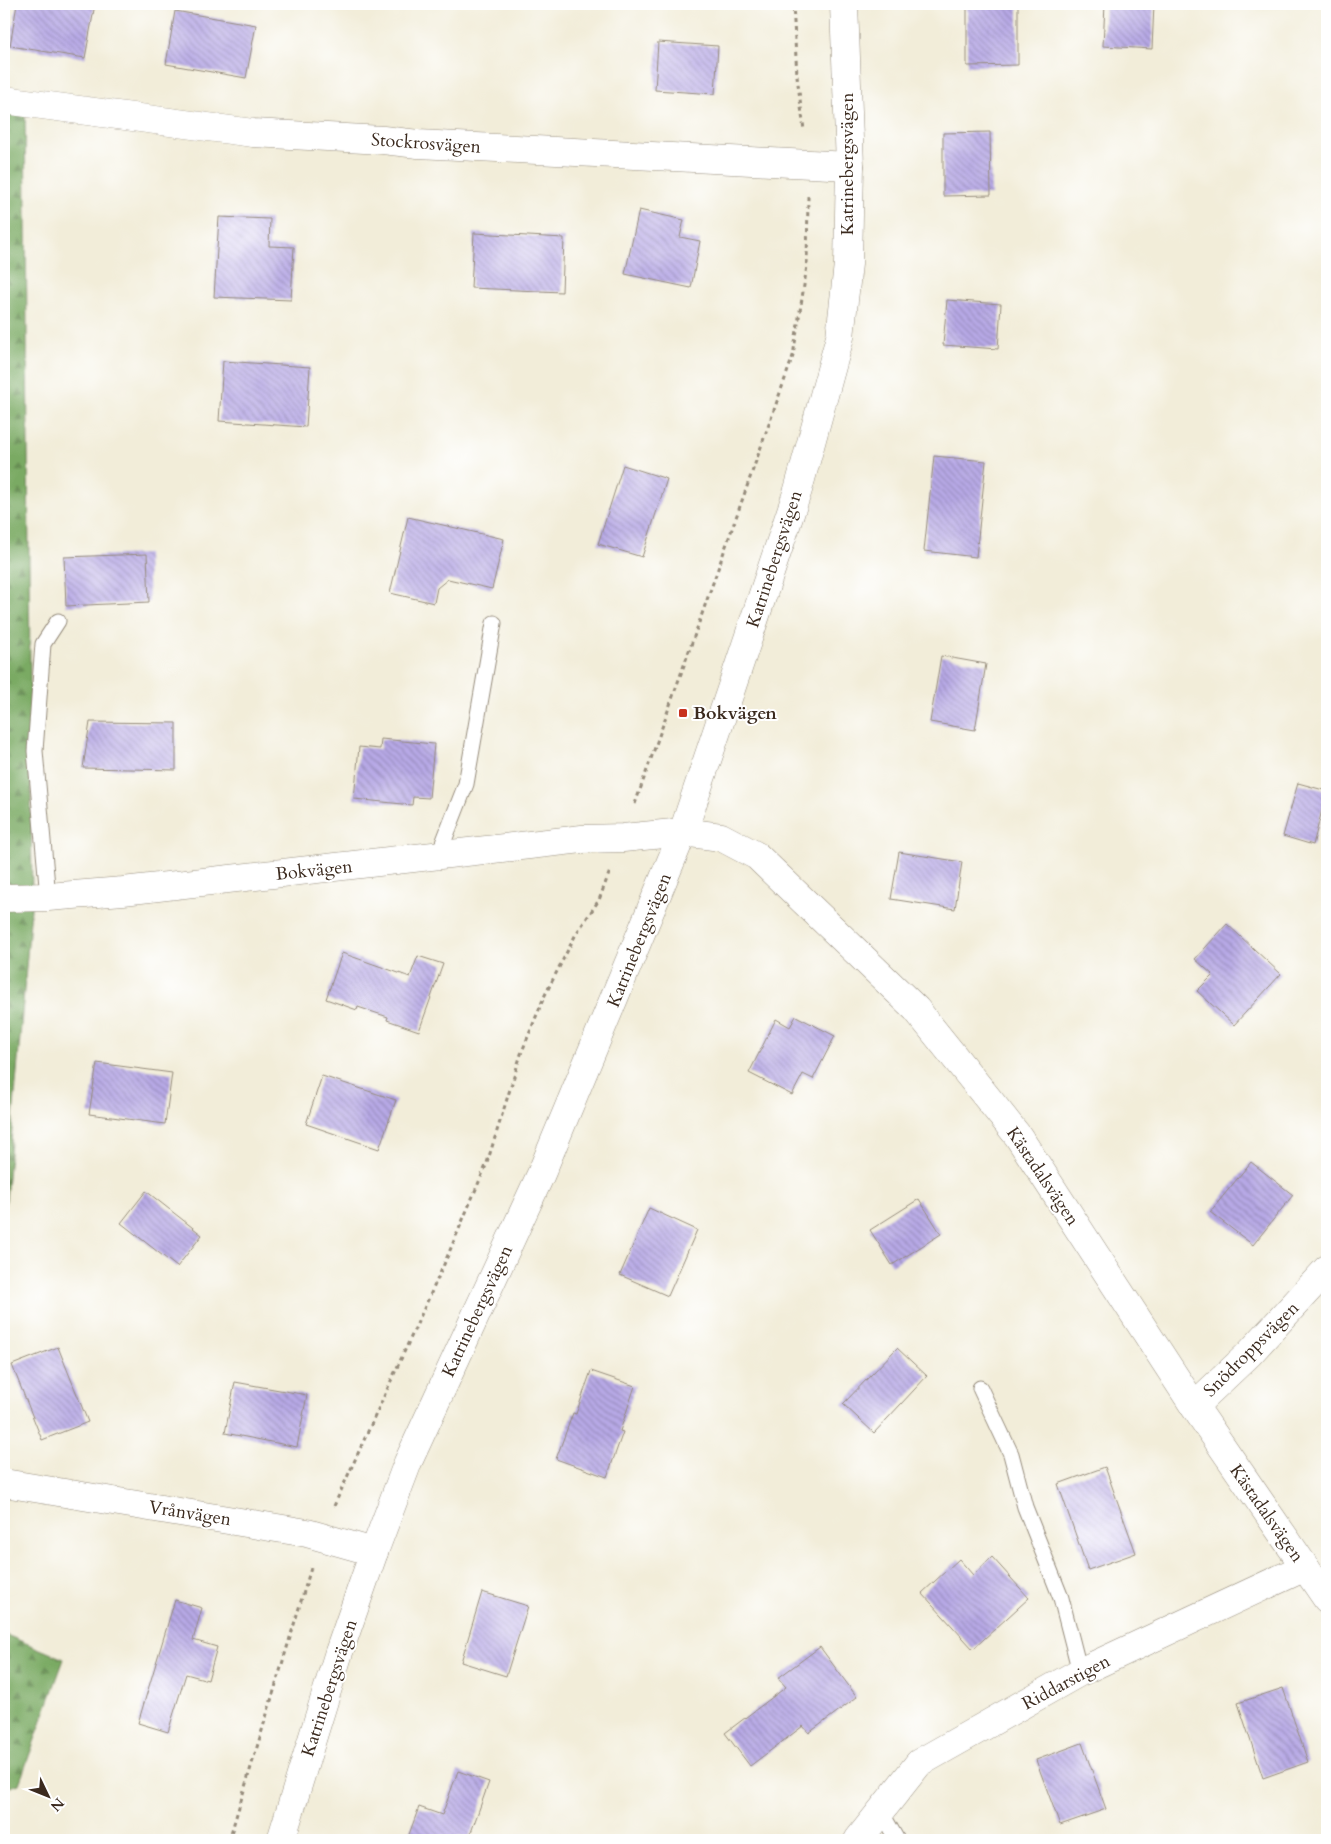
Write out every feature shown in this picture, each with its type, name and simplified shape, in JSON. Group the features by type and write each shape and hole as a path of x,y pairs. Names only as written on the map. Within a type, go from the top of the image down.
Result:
{"street":[{"name":"Katrinebergsvägen","path":"281,1840 339,1652 408,1462 541,1174 683,832 798,490 840,337 848,264 850,166 844,4"},
{"name":"Stockrosvägen","path":"4,100 253,132 418,144 850,166"},
{"name":"Bokvägen","path":"4,898 48,897 124,891 582,840 683,832"},
{"name":"Kästadalsvägen","path":"683,832 721,837 756,856 916,1009 1018,1136 1194,1406 1327,1599"},
{"name":"Snödroppsvägen","path":"1194,1406 1249,1354 1327,1270"},
{"name":"Vrånvägen","path":"4,1483 307,1533 374,1552"},
{"name":"Riddarstigen","path":"858,1840 919,1763 1080,1672 1305,1567"}],"lane":[{"path":"48,897 35,750 43,644 58,621"},
{"path":"438,856 466,784 494,623"},
{"path":"980,1388 1011,1454 1025,1507 1061,1598 1080,1672"},
{"path":"881,1812 897,1840"}],"path":[{"path":"229,1840 320,1537 442,1269 487,1163 522,1054 544,997 576,934 599,900 623,838 793,356 808,266 808,163 797,76 793,4"}],"green space":[{"path":"4,100 25,102 32,898 4,1206"},
{"path":"4,1634 64,1659 19,1784 4,1789"}],"building":[{"path":"17,4 95,4 85,58 10,46"},
{"path":"967,4 1018,4 1018,65 967,66"},
{"path":"1105,4 1154,4 1152,49 1103,46"},
{"path":"175,11 256,25 246,78 166,64"},
{"path":"658,42 718,46 715,94 655,90"},
{"path":"990,132 991,195 943,196 943,133"},
{"path":"639,210 684,220 680,237 700,241 691,288 625,274"},
{"path":"219,217 270,219 269,246 294,247 291,300 214,297"},
{"path":"474,233 564,238 562,292 471,288"},
{"path":"947,300 1001,304 998,349 943,345"},
{"path":"223,361 310,367 306,427 219,421"},
{"path":"934,456 986,461 976,557 924,551"},
{"path":"623,465 667,479 642,557 598,544"},
{"path":"408,517 504,539 492,589 448,579 437,588 434,603 390,593"},
{"path":"147,554 149,602 66,606 64,557"},
{"path":"941,656 986,664 975,730 930,722"},
{"path":"90,722 176,723 176,770 83,768"},
{"path":"381,739 434,744 429,798 413,797 412,805 354,799 359,747 380,749"},
{"path":"1298,783 1327,791 1313,845 1283,836"},
{"path":"899,852 962,862 955,909 891,899"},
{"path":"1227,924 1281,974 1234,1025 1197,991 1213,975 1195,959"},
{"path":"342,953 410,977 418,956 443,964 419,1031 387,1020 388,1017 358,1007 357,1010 326,999"},
{"path":"796,1016 835,1036 813,1079 803,1074 792,1095 749,1073 776,1019 790,1027"},
{"path":"97,1063 172,1073 165,1124 89,1114"},
{"path":"322,1076 396,1100 379,1149 306,1124"},
{"path":"1251,1162 1293,1195 1253,1245 1210,1212"},
{"path":"146,1191 202,1235 177,1267 121,1223"},
{"path":"919,1199 941,1234 892,1265 870,1230"},
{"path":"649,1208 697,1230 668,1296 620,1275"},
{"path":"58,1347 88,1422 42,1440 12,1365"},
{"path":"897,1348 927,1376 874,1433 843,1404"},
{"path":"591,1371 635,1386 620,1431 623,1432 607,1477 556,1459 573,1413 576,1414"},
{"path":"235,1382 307,1395 297,1447 225,1433"},
{"path":"1105,1467 1136,1553 1088,1570 1058,1484"},
{"path":"992,1557 1029,1598 973,1649 922,1593 959,1559 973,1575"},
{"path":"482,1592 528,1606 506,1676 461,1662"},
{"path":"175,1600 202,1608 193,1640 217,1647 208,1680 186,1674 168,1732 138,1723"},
{"path":"820,1647 857,1697 809,1733 803,1726 750,1766 725,1733 786,1687 778,1678"},
{"path":"1283,1688 1308,1762 1263,1778 1238,1703"},
{"path":"1082,1743 1106,1809 1060,1825 1036,1760"},
{"path":"458,1771 489,1782 469,1838 459,1835 457,1840 407,1840 419,1807 442,1815"}],"place":[{"name":"Bokvägen","path":"683,713"}]}
